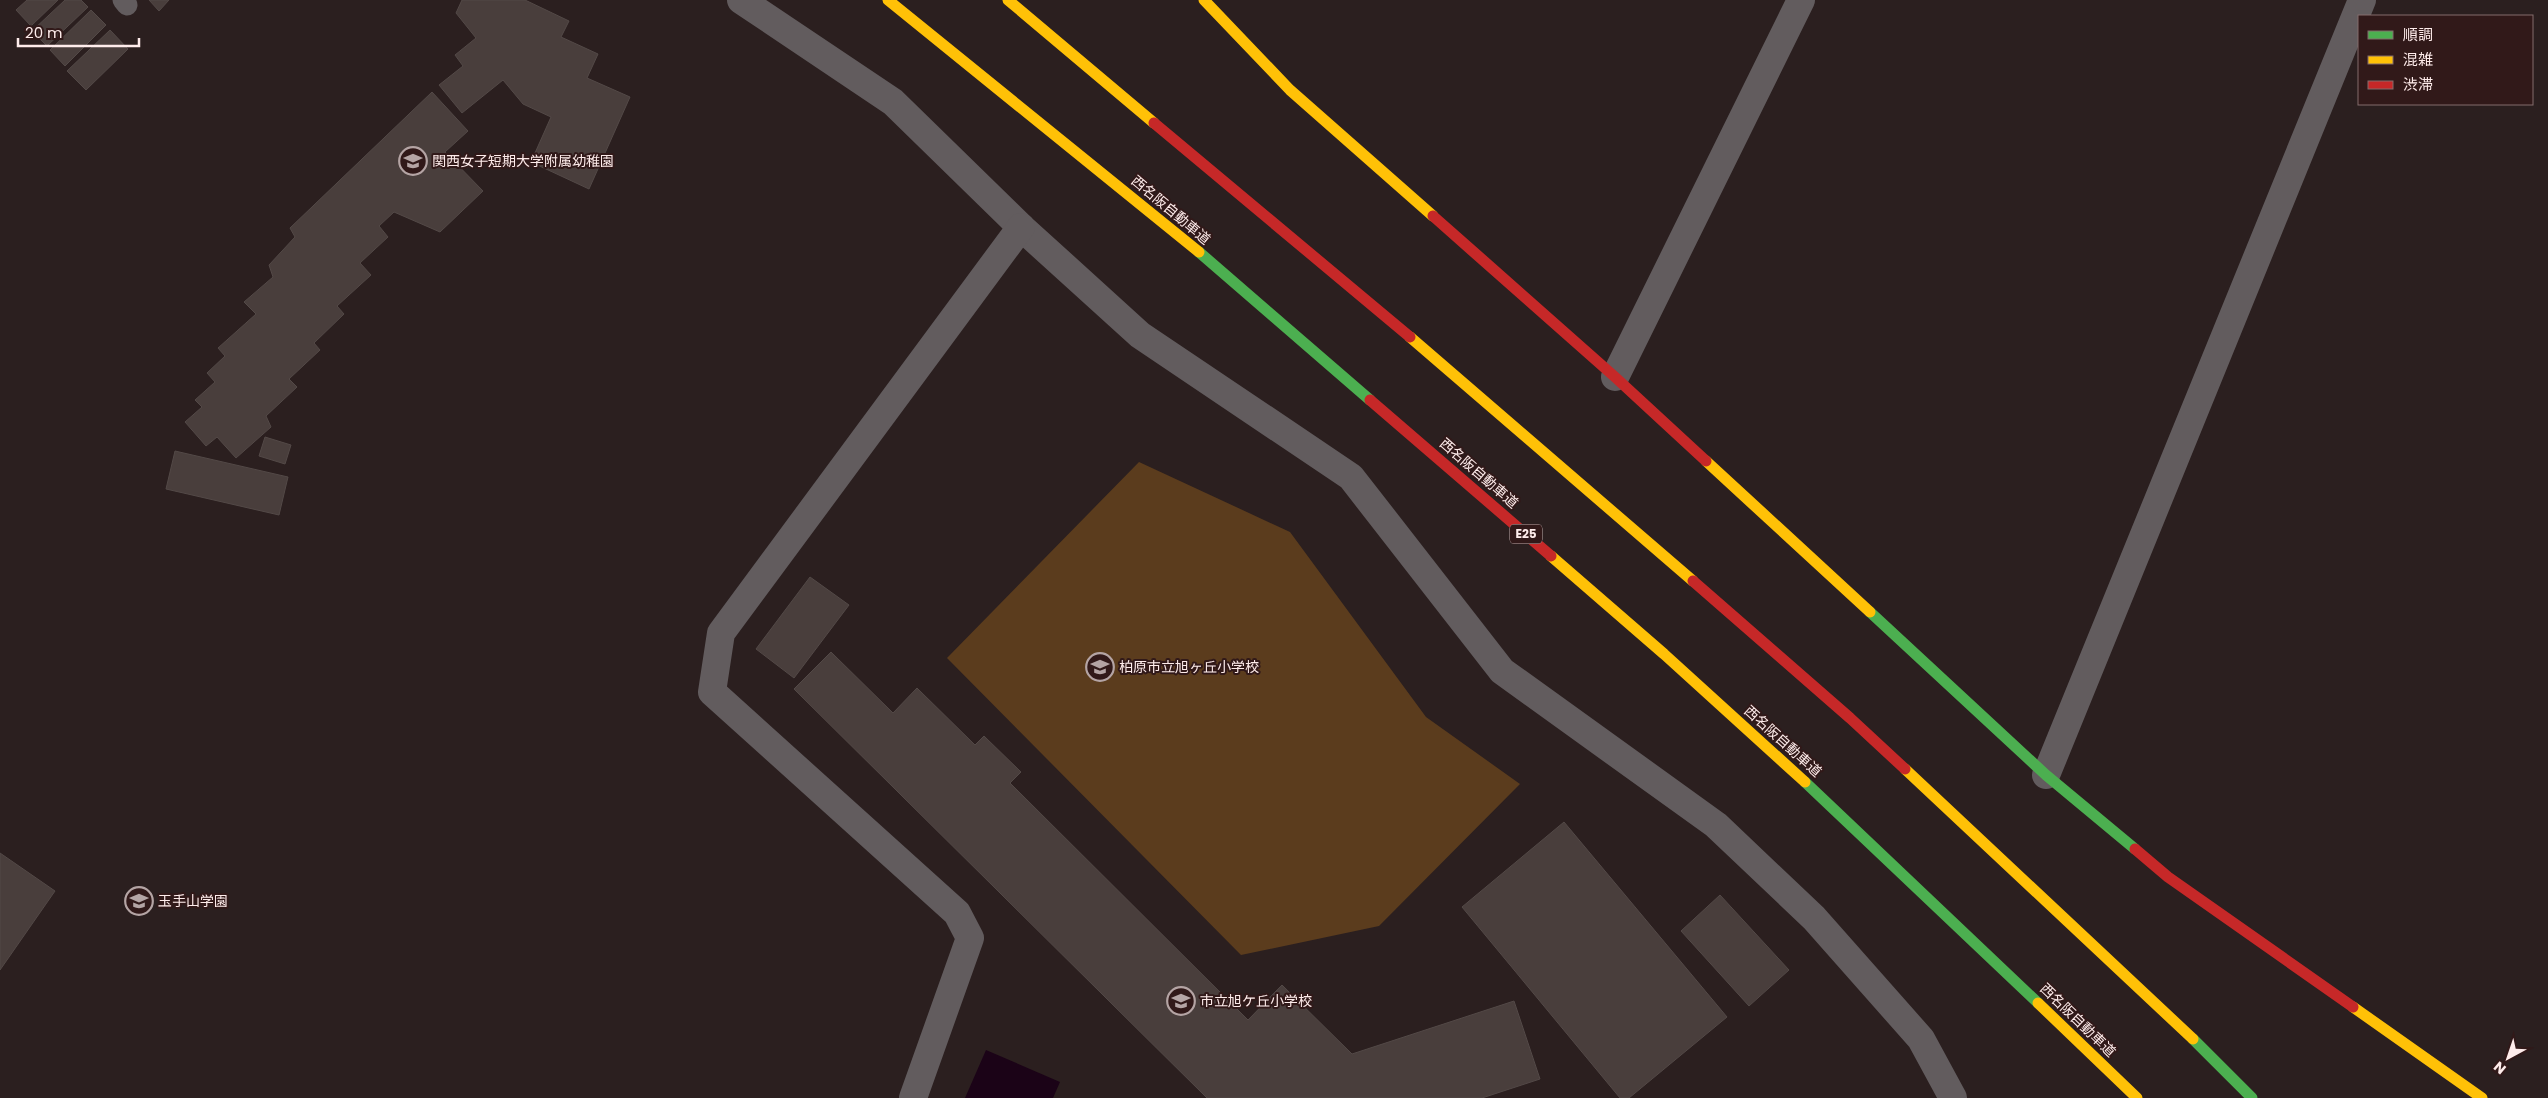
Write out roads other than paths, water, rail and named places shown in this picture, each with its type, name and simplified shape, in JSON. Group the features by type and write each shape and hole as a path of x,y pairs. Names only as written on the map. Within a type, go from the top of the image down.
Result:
{"main road":[{"name":"西名阪自動車道","path":"888,0 1172,229 1664,654 1860,832 2137,1098"},
{"path":"1008,0 1484,399 1850,718 2202,1047 2252,1098"},
{"path":"1204,0 1290,90 1615,377 2046,775 2168,876 2482,1098"}],"street":[{"path":"741,0 893,102 1021,227 1140,335 1351,478 1502,671 1716,825 1814,918 1921,1039 1953,1098"},
{"path":"1615,377 1801,0"},
{"path":"2046,775 2362,0"},
{"path":"913,1098 970,938 962,921 957,912 712,692 721,633 1021,227"}],"place":[{"name":"関西女子短期大学附属幼稚園","path":"413,161"},
{"name":"柏原市立旭ヶ丘小学校","path":"1100,667"},
{"name":"玉手山学園","path":"139,901"},
{"name":"市立旭ケ丘小学校","path":"1181,1001"}]}
